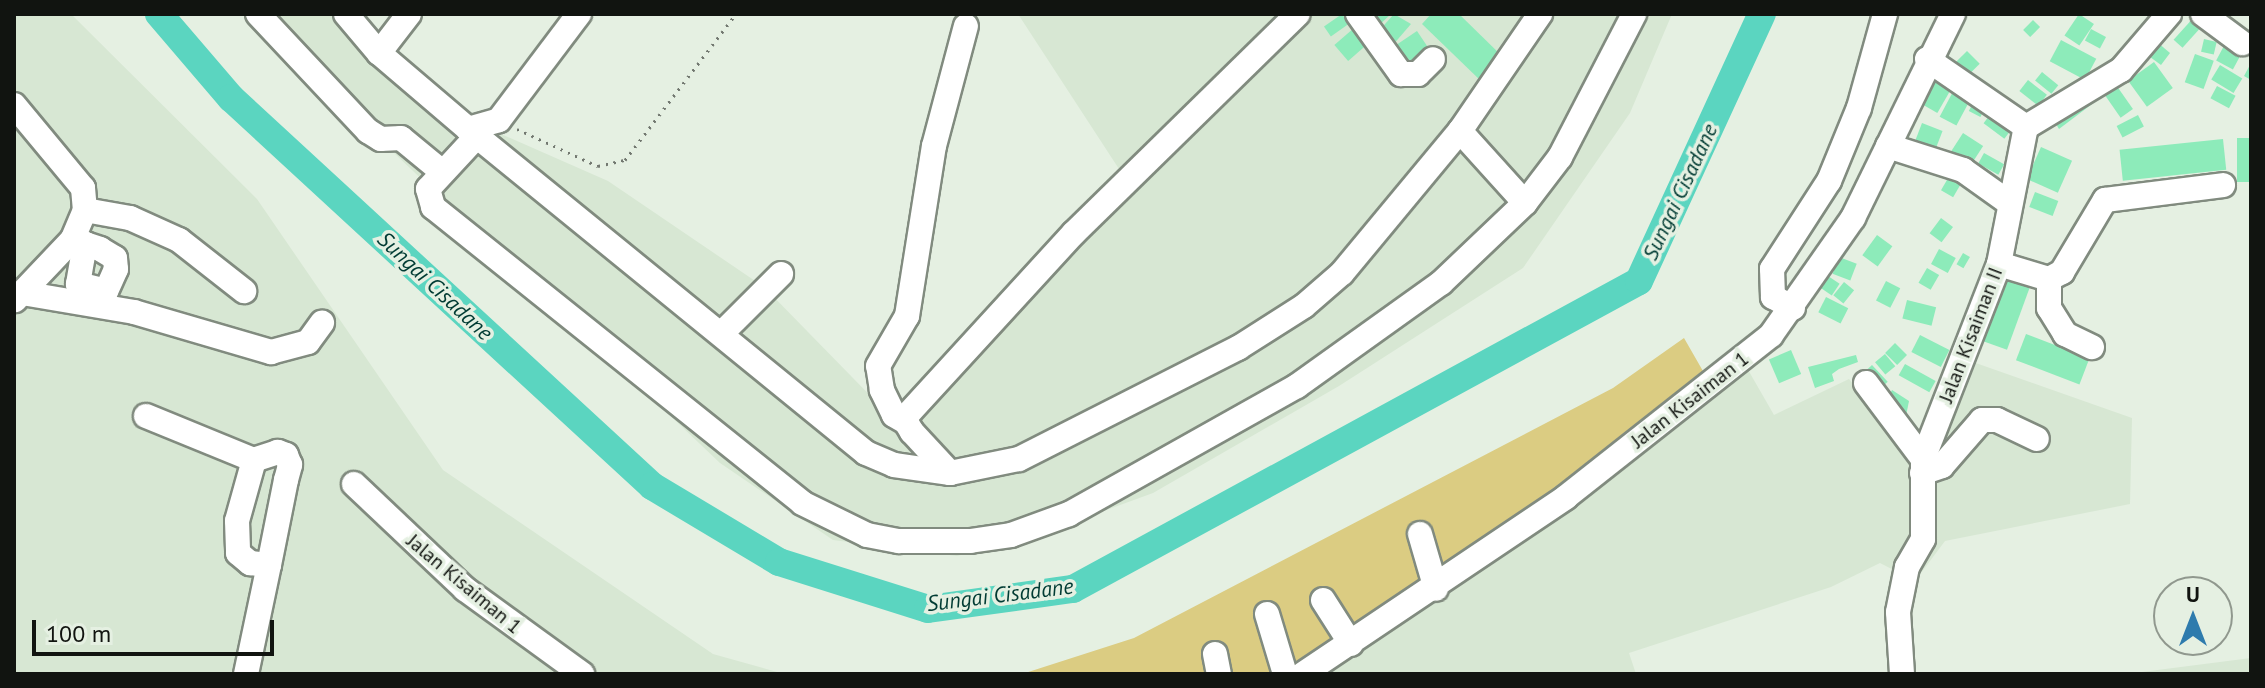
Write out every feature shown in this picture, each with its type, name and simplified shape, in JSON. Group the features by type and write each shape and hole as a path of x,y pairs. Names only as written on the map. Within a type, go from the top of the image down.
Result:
{"street":[{"path":"258,14 368,131 381,139 401,138 441,171"},
{"path":"346,14 379,53 866,453 894,465 950,473 1019,459 1238,348 1304,306 1342,273 1460,131 1540,14"},
{"path":"379,53 409,14"},
{"path":"579,14 499,120 473,132 441,171 428,189 433,207 802,503 867,535 899,541 1011,535 1069,514 1297,386 1441,283 1525,203 1560,157 1634,14"},
{"path":"906,422 922,397 1074,233 1298,14"},
{"path":"1358,14 1401,74 1418,74 1433,59"},
{"path":"1793,308 1773,297 1772,269 1829,181 1859,108 1885,14"},
{"name":"Jalan Kisaiman 1","path":"1303,674 1436,589 1718,380 1793,308 1853,218 1927,59 1953,14"},
{"path":"1927,59 2026,127 2121,70 2169,14"},
{"path":"2203,14 2242,43"},
{"path":"950,473 888,403 878,366 907,316 932,184 934,146 966,26"},
{"path":"14,105 83,188 85,210 78,242 18,297"},
{"name":"Jalan Kisaiman II","path":"1902,674 1898,612 1907,567 1923,539 1923,466 1999,264 2008,202 2026,127"},
{"path":"1460,131 1525,203"},
{"path":"1888,146 1963,170 2008,202"},
{"path":"1999,264 2049,279 2062,272 2105,200 2223,185"},
{"path":"85,210 130,218 179,240 244,291"},
{"path":"721,334 781,274"},
{"path":"2049,279 2049,308 2065,334 2092,347"},
{"path":"18,297 134,312 271,352 308,342 322,323"},
{"path":"1866,383 1923,466 1942,466 1982,420 1997,420 2037,439"},
{"path":"146,416 254,460 278,452 286,455 286,480 246,674"},
{"path":"254,460 237,521 238,553 250,563 269,565"},
{"name":"Jalan Kisaiman 1","path":"354,484 465,589 582,674"},
{"path":"1420,534 1436,589"},
{"path":"1323,600 1351,644"},
{"path":"1267,614 1285,674"}],"path":[{"path":"499,120 598,166 616,165 634,149 736,14"}],"shaded area":[{"path":"14,14 71,14 257,199 443,470 713,654 784,674 14,674"},
{"path":"248,14 355,14 385,53 476,123 608,181 764,287 896,422 1119,169 1018,14 1672,14 1630,113 1523,268 1339,386 1153,493 1038,535 957,556 833,540 720,463"},
{"path":"1684,338 1715,392 1451,589 1315,674 1022,674 1134,638 1613,388"},
{"path":"1953,355 2132,418 2130,504 1945,541 1915,581 1880,563 1831,587 1629,653 1636,674 1315,674 1451,589 1747,368 1774,415 1849,379 1917,460"},
{"path":"2251,658 2251,674 2123,674 2134,673"}],"building":[{"path":"1342,14 1349,24 1331,36 1324,27"},
{"path":"1368,14 1391,14 1377,27"},
{"path":"1394,14 1411,24 1392,46 1377,33"},
{"path":"1431,14 1459,14 1505,59 1482,82 1422,24"},
{"path":"2079,14 2094,24 2079,46 2064,36"},
{"path":"2195,16 2204,24 2183,48 2174,40"},
{"path":"2033,20 2040,27 2030,37 2023,30"},
{"path":"1354,28 1368,44 1348,61 1334,45"},
{"path":"2091,29 2106,37 2100,48 2085,40"},
{"path":"1417,31 1432,53 1406,71 1391,48"},
{"path":"2204,39 2217,42 2214,55 2201,52"},
{"path":"2061,40 2096,59 2085,80 2050,61"},
{"path":"2157,42 2170,53 2161,65 2146,54"},
{"path":"2226,42 2243,51 2233,69 2216,61"},
{"path":"1967,51 1980,64 1968,75 1956,62"},
{"path":"2195,54 2214,61 2204,89 2185,82"},
{"path":"2154,62 2173,88 2147,107 2128,81"},
{"path":"2251,63 2251,80 2244,76"},
{"path":"2220,65 2242,78 2234,93 2211,80"},
{"path":"1939,70 1956,80 1937,113 1920,103"},
{"path":"2042,72 2058,85 2051,94 2035,81"},
{"path":"2028,80 2047,95 2038,106 2019,91"},
{"path":"2114,82 2133,109 2121,118 2102,91"},
{"path":"1957,84 1974,93 1956,126 1940,117"},
{"path":"2217,86 2236,96 2229,108 2210,98"},
{"path":"2088,89 2096,101 2059,129 2050,114"},
{"path":"1977,95 1989,101 1980,117 1969,111"},
{"path":"1992,112 2013,128 2004,139 1984,123"},
{"path":"2138,115 2144,127 2123,137 2117,126"},
{"path":"1922,123 1943,131 1933,157 1912,149"},
{"path":"1963,133 1983,146 1968,169 1948,156"},
{"path":"2237,138 2251,138 2251,182 2237,182"},
{"path":"2223,139 2226,170 2123,181 2120,150"},
{"path":"2041,147 2072,161 2058,193 2027,179"},
{"path":"1984,153 2004,164 1998,175 1978,163"},
{"path":"1951,173 1963,180 1953,197 1941,190"},
{"path":"2035,192 2058,201 2053,216 2029,207"},
{"path":"1941,218 1953,227 1942,242 1930,233"},
{"path":"1877,235 1892,246 1878,266 1862,255"},
{"path":"1939,249 1956,258 1948,273 1931,264"},
{"path":"1963,253 1970,257 1963,268 1956,264"},
{"path":"1839,257 1857,264 1850,281 1833,274"},
{"path":"1927,268 1939,275 1931,290 1918,283"},
{"path":"1828,276 1840,284 1832,295 1820,288"},
{"path":"2003,276 2030,286 2007,350 1980,340"},
{"path":"1886,281 1900,288 1890,308 1876,301"},
{"path":"1844,282 1854,290 1843,303 1833,295"},
{"path":"1826,297 1848,308 1841,323 1818,312"},
{"path":"1907,300 1936,307 1932,326 1902,318"},
{"path":"2026,334 2089,358 2079,385 2016,360"},
{"path":"1920,335 1949,350 1941,367 1911,352"},
{"path":"1895,343 1907,355 1897,365 1885,353"},
{"path":"1791,350 1801,374 1779,383 1769,359"},
{"path":"1885,354 1895,366 1885,375 1875,362"},
{"path":"1856,355 1858,362 1832,374 1834,381 1815,388 1808,367"},
{"path":"1905,364 1936,381 1929,392 1899,375"},
{"path":"1872,365 1888,382 1878,391 1862,374"},
{"path":"1892,390 1909,401 1906,416 1885,403"}],"waterway":[{"name":"Sungai Cisadane","path":"159,14 231,98 652,486 779,562 928,609 1073,589 1639,281 1762,14"}]}
